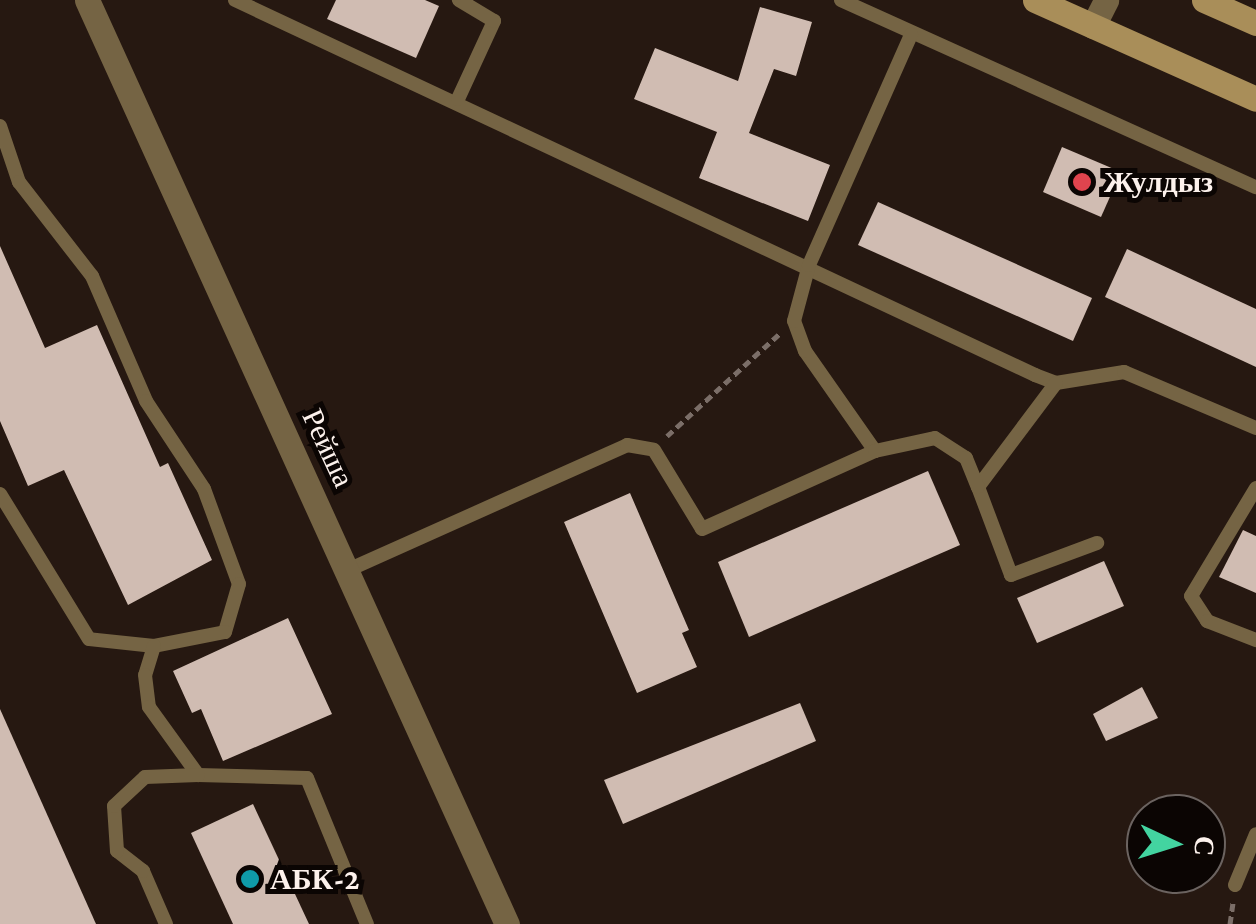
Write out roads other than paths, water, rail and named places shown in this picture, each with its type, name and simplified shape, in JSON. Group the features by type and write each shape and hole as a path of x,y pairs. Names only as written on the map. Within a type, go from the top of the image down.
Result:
{"main road":[{"path":"1035,0 1256,99"},
{"path":"1204,0 1256,23"}],"street":[{"name":"Рейша","path":"87,0 507,924"},
{"path":"1092,26 1106,0"}],"lane":[{"path":"234,0 458,99 1056,383 1124,372 1256,428"},
{"path":"458,99 494,21 459,0"},
{"path":"842,0 910,35 1256,186"},
{"path":"876,451 805,351 794,321 809,265 910,35"},
{"path":"0,126 18,182 92,276 146,401 204,489 239,584 225,632 154,646 88,639 0,494"},
{"path":"978,487 1056,383"},
{"path":"348,570 627,446 654,450 702,529 876,451 935,438 966,458 1012,575 1097,542"},
{"path":"1256,488 1191,596 1206,621 1256,640"},
{"path":"154,646 145,676 149,707 198,774"},
{"path":"166,924 143,872 117,851 114,806 144,778 198,774 308,778 367,924"},
{"path":"1236,885 1256,834"}],"place":[{"name":"Жулдыз","path":"1082,182"},
{"name":"АБК-2","path":"250,879"}]}
